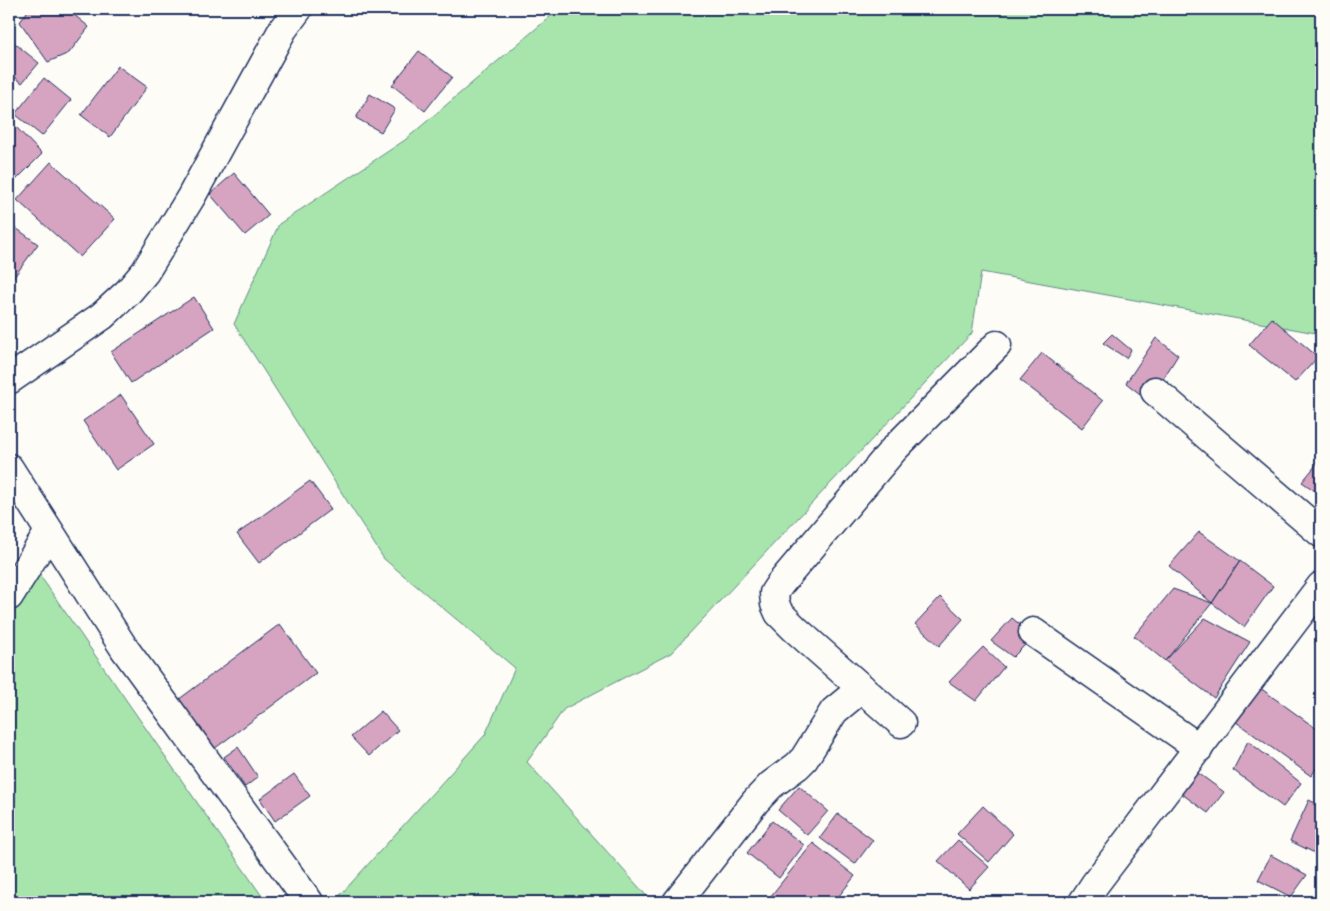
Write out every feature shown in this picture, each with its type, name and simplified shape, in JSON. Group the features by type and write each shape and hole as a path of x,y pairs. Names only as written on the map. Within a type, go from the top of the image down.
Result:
{"street":[{"path":"9,380 102,316 128,292 145,272 191,197 283,29 298,9"},
{"path":"900,723 779,613 774,604 774,594 780,584 894,449 997,344"},
{"path":"1155,391 1321,533"},
{"path":"9,468 124,648 309,902"},
{"path":"9,596 49,532"},
{"path":"1083,902 1321,586"},
{"path":"1033,632 1199,748"},
{"path":"677,902 755,802 771,784 804,759 834,710 862,688"}],"green space":[{"path":"559,9 1321,9 1321,334 981,272 972,333 671,653 564,709 527,762 652,902 334,902 485,735 515,668 384,559 234,324 279,224 405,140"},
{"path":"25,554 266,902 9,902 9,579"}],"building":[{"path":"9,9 17,11 9,22"},
{"path":"29,9 67,9 89,27 69,53 48,62 20,22"},
{"path":"12,41 39,63 22,83 9,72 9,45"},
{"path":"419,51 452,77 425,111 392,85"},
{"path":"118,66 147,87 110,137 81,115"},
{"path":"44,78 71,100 42,136 15,114"},
{"path":"370,94 395,109 381,132 356,118"},
{"path":"15,126 42,154 9,187 9,132"},
{"path":"51,162 115,219 80,257 17,200"},
{"path":"234,173 269,215 245,235 210,194"},
{"path":"9,223 38,244 14,277 9,273"},
{"path":"194,297 214,328 131,383 111,352"},
{"path":"1272,318 1318,357 1295,382 1249,345"},
{"path":"1112,334 1131,350 1126,358 1103,343"},
{"path":"1156,338 1178,355 1149,401 1126,383"},
{"path":"1042,353 1103,401 1082,428 1020,380"},
{"path":"121,395 154,444 116,470 83,421"},
{"path":"1321,459 1321,495 1302,482"},
{"path":"310,481 331,509 259,563 237,534"},
{"path":"1199,532 1240,561 1212,603 1169,566"},
{"path":"1240,561 1273,586 1244,627 1212,603"},
{"path":"1173,589 1212,603 1165,661 1134,636"},
{"path":"940,597 963,619 939,646 915,624"},
{"path":"1012,618 1034,636 1013,657 991,641"},
{"path":"1205,618 1250,642 1214,698 1165,661"},
{"path":"280,624 316,673 214,749 178,700"},
{"path":"983,647 1004,667 976,701 949,682"},
{"path":"1256,685 1321,732 1321,762 1311,776 1232,719"},
{"path":"381,711 398,730 369,756 351,737"},
{"path":"1248,741 1301,783 1283,807 1233,770"},
{"path":"238,747 258,777 245,787 224,757"},
{"path":"1194,770 1224,792 1208,813 1178,791"},
{"path":"294,774 310,796 275,821 260,799"},
{"path":"799,786 828,811 807,835 778,810"},
{"path":"1309,800 1321,806 1321,856 1290,841"},
{"path":"983,806 1013,834 989,862 957,834"},
{"path":"838,814 873,840 855,864 820,838"},
{"path":"772,821 804,845 779,878 747,853"},
{"path":"958,840 989,867 969,889 938,861"},
{"path":"813,843 855,876 834,902 766,902"},
{"path":"1271,855 1307,875 1291,897 1258,880"},
{"path":"1247,896 1257,902 1243,902"}]}
